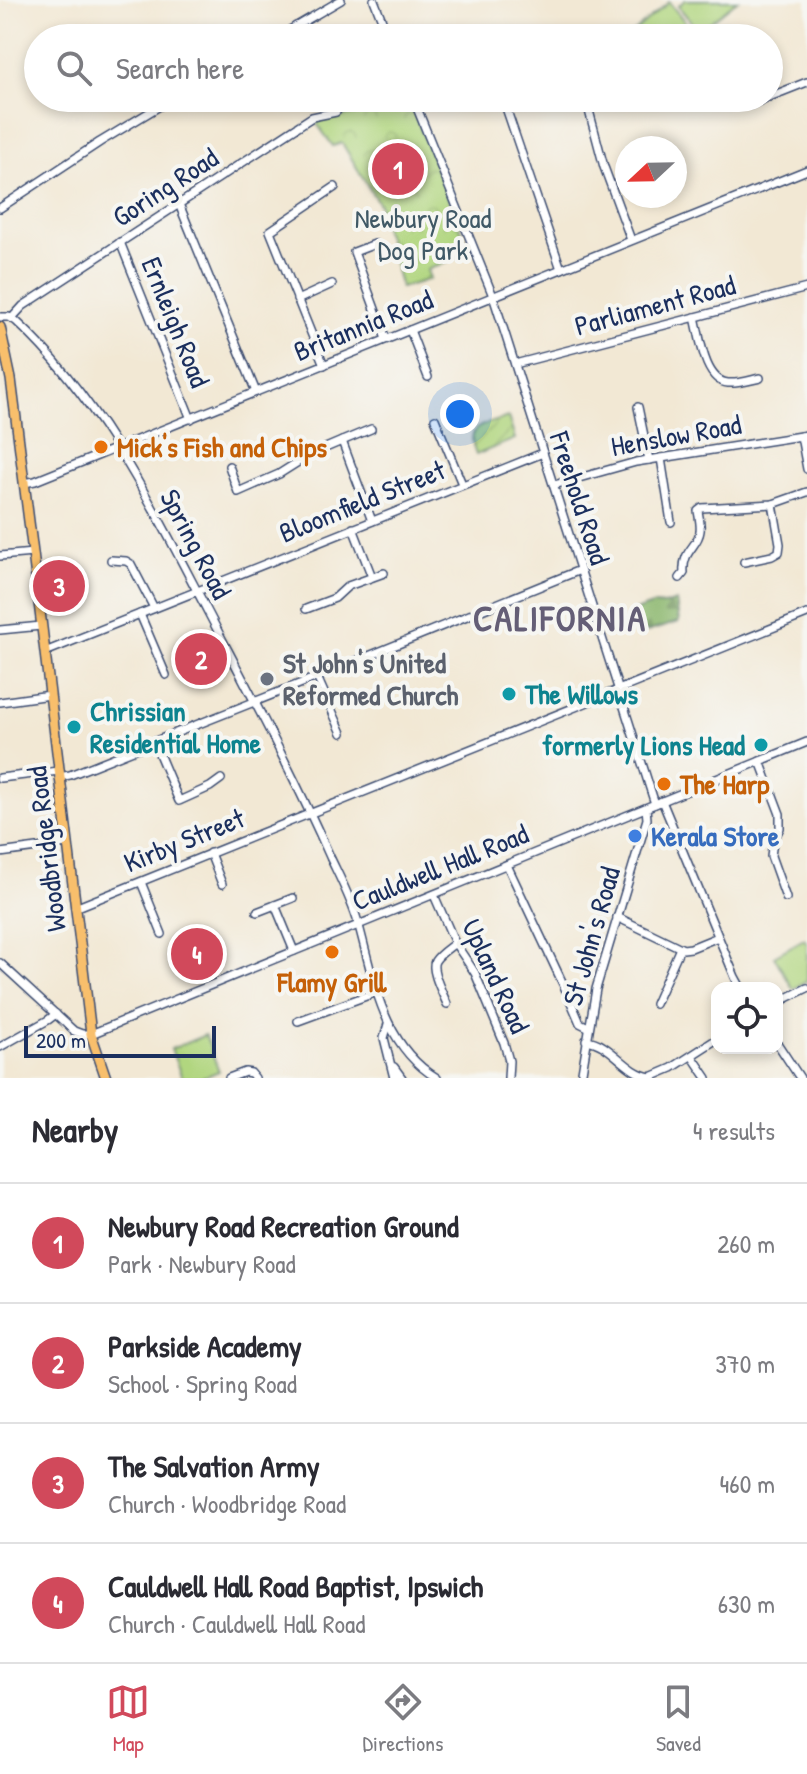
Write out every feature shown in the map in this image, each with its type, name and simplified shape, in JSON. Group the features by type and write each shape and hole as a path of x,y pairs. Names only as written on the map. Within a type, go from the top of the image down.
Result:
{"main road":[{"name":"Woodbridge Road","path":"0,327 11,379 91,1034 106,1078"}],"street":[{"path":"299,24 341,0"},
{"path":"374,0 383,24"},
{"path":"783,91 807,82"},
{"path":"0,208 150,112"},
{"name":"Goring Road","path":"12,318 23,306 312,117 336,112"},
{"name":"Freehold Road","path":"419,112 493,296 618,689 658,803 738,982"},
{"path":"507,112 561,269"},
{"path":"589,112 604,167 631,240"},
{"name":"Britannia Road","path":"24,483 191,419 807,170"},
{"path":"324,365 270,231 335,187"},
{"path":"179,204 256,392"},
{"name":"Ernleigh Road","path":"120,242 191,419"},
{"path":"375,244 354,252 386,339"},
{"path":"297,300 332,284"},
{"name":"Parliament Road","path":"515,364 807,288"},
{"path":"0,317 12,318"},
{"path":"695,317 707,365 717,379 730,383 760,378"},
{"name":"Spring Road","path":"12,318 58,367 90,408 152,507 256,701 310,813 359,925 388,1024 410,1056 437,1078"},
{"path":"410,330 428,377"},
{"path":"638,407 649,460"},
{"path":"435,419 462,484"},
{"path":"229,466 234,494 279,474 309,455 371,429"},
{"path":"804,436 807,469"},
{"name":"Henslow Road","path":"554,485 613,467 804,436"},
{"path":"342,441 372,521"},
{"name":"Bloomfield Street","path":"45,652 543,453"},
{"path":"661,458 671,522"},
{"path":"685,574 685,557 700,532 698,511 702,508 773,504 807,492"},
{"path":"744,562 779,552 773,504"},
{"path":"353,528 372,577"},
{"path":"0,556 33,553"},
{"path":"111,560 131,564 154,608"},
{"path":"0,778 70,775 580,570"},
{"path":"306,609 335,598 348,586 384,573"},
{"path":"140,614 166,675"},
{"name":"Kirby Street","path":"75,908 807,614"},
{"path":"0,630 41,626"},
{"path":"317,677 342,733"},
{"path":"0,702 50,695"},
{"path":"154,742 179,801 221,779"},
{"name":"Cauldwell Hall Road","path":"91,1034 807,742"},
{"path":"760,761 781,819 771,856 786,898"},
{"name":"St John's Road","path":"581,1078 598,981 647,819 646,808"},
{"path":"0,853 67,844"},
{"path":"210,853 222,884"},
{"path":"507,865 580,1023 588,1027"},
{"path":"141,882 162,934"},
{"name":"Upland Road","path":"434,895 455,943 475,973 504,1043 509,1061 508,1078"},
{"path":"257,912 293,898"},
{"path":"275,905 294,951"},
{"path":"617,917 680,948 691,948 718,937"},
{"path":"447,1004 433,965 455,943"},
{"path":"655,1004 680,948"},
{"path":"0,963 74,1031 91,1034"},
{"path":"783,1000 807,988"},
{"path":"298,1021 377,992"},
{"path":"0,1047 56,1014"},
{"path":"388,1024 384,1036 394,1078"},
{"path":"586,1040 600,1043 645,1077 657,1076 711,1043"},
{"path":"783,1052 800,1078"},
{"path":"692,1056 707,1078"},
{"path":"392,1066 402,1078"},
{"path":"229,1078 245,1072 255,1078"}],"green space":[{"path":"685,0 738,0 708,24 693,24 678,6"},
{"path":"669,2 687,24 643,24"},
{"name":"Newbury Road Dog Park","path":"369,112 414,112 470,252 427,270 430,279 401,288 380,206 342,143 333,146 315,121"},
{"path":"508,417 515,439 476,455 472,437 474,432 483,425"},
{"path":"676,601 679,622 640,634 631,612"},
{"path":"804,939 807,943 807,981 793,989 774,956"},
{"path":"205,1035 219,1071 202,1078 182,1078 171,1049"}],"place":[{"name":"Newbury Road Recreation Ground","path":"398,169"},
{"name":"Mick's Fish and Chips","path":"101,447"},
{"name":"The Salvation Army","path":"59,586"},
{"name":"Parkside Academy","path":"201,659"},
{"name":"St John's United Reformed Church","path":"267,679"},
{"name":"The Willows","path":"509,694"},
{"name":"Chrissian Residential Home","path":"74,727"},
{"name":"formerly Lions Head","path":"761,745"},
{"name":"The Harp","path":"664,784"},
{"name":"Kerala Store","path":"635,836"},
{"name":"Flamy Grill","path":"332,952"},
{"name":"Cauldwell Hall Road Baptist, Ipswich","path":"197,954"}],"district":[{"name":"CALIFORNIA","path":"560,617"}]}
